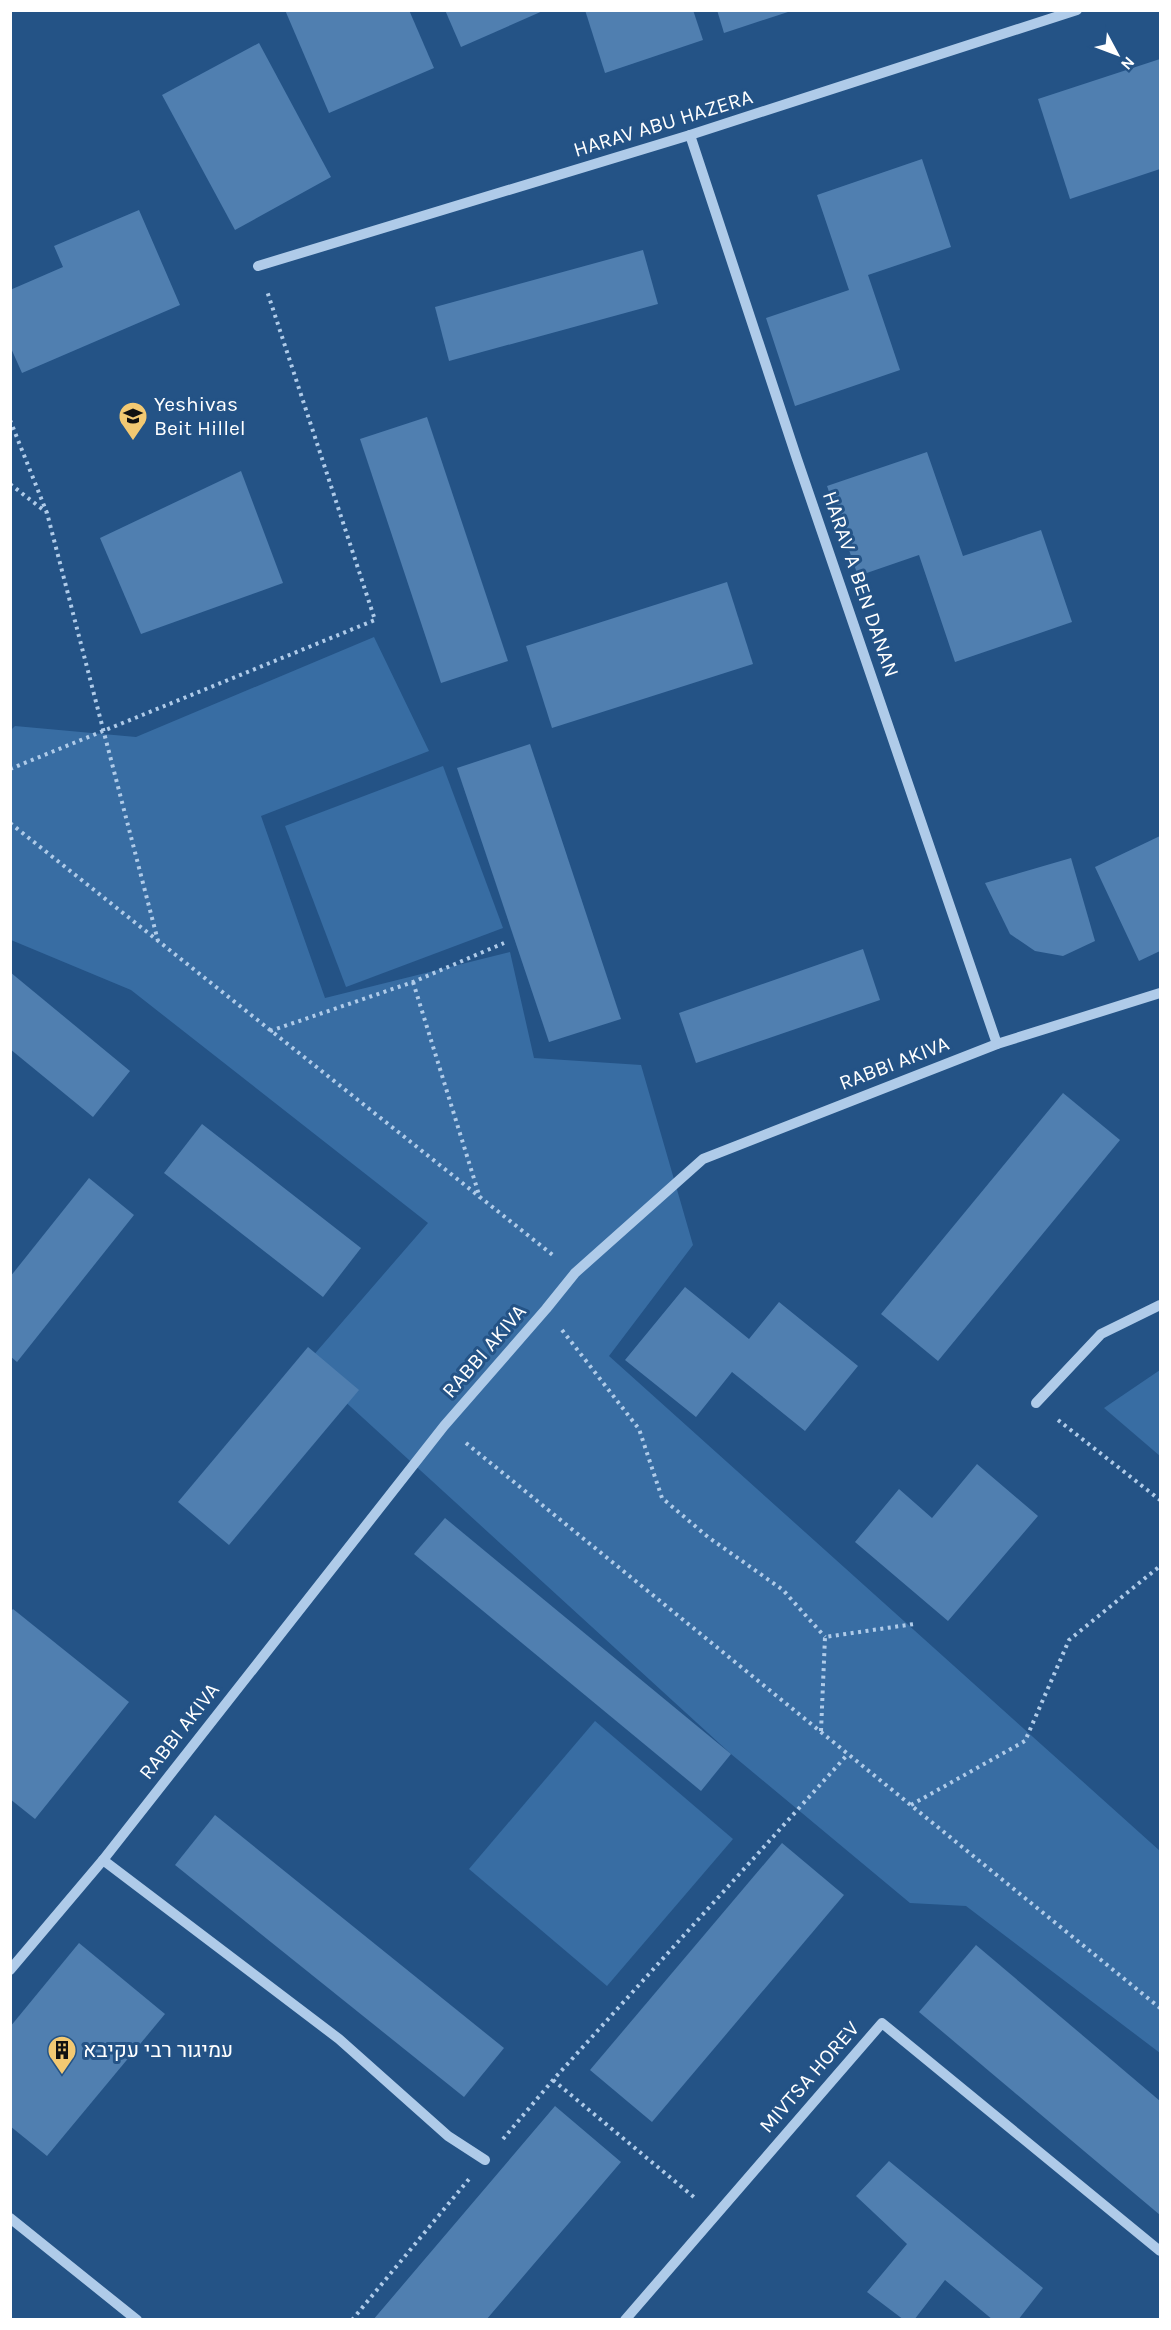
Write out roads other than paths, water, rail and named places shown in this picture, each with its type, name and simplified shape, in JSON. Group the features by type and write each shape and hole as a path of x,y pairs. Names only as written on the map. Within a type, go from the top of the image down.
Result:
{"street":[{"name":"HARAV ABU HAZERA","path":"258,266 690,135 1077,10"},
{"name":"HARAV A BEN DANAN","path":"690,135 797,459 997,1044"},
{"name":"RABBI AKIVA","path":"10,1970 103,1860 444,1426 575,1273 703,1159 997,1044 1161,993"},
{"path":"1036,1403 1101,1334 1161,1305"},
{"path":"103,1860 339,2039 448,2136 485,2160"},
{"name":"MIVTSA HOREV","path":"625,2319 882,2024 1161,2251"},
{"path":"10,2218 137,2319"}],"place":[{"name":"Yeshivas Beit Hillel","path":"133,442"},
{"name":"עמיגור רבי עקיבא","path":"62,2076"}]}
